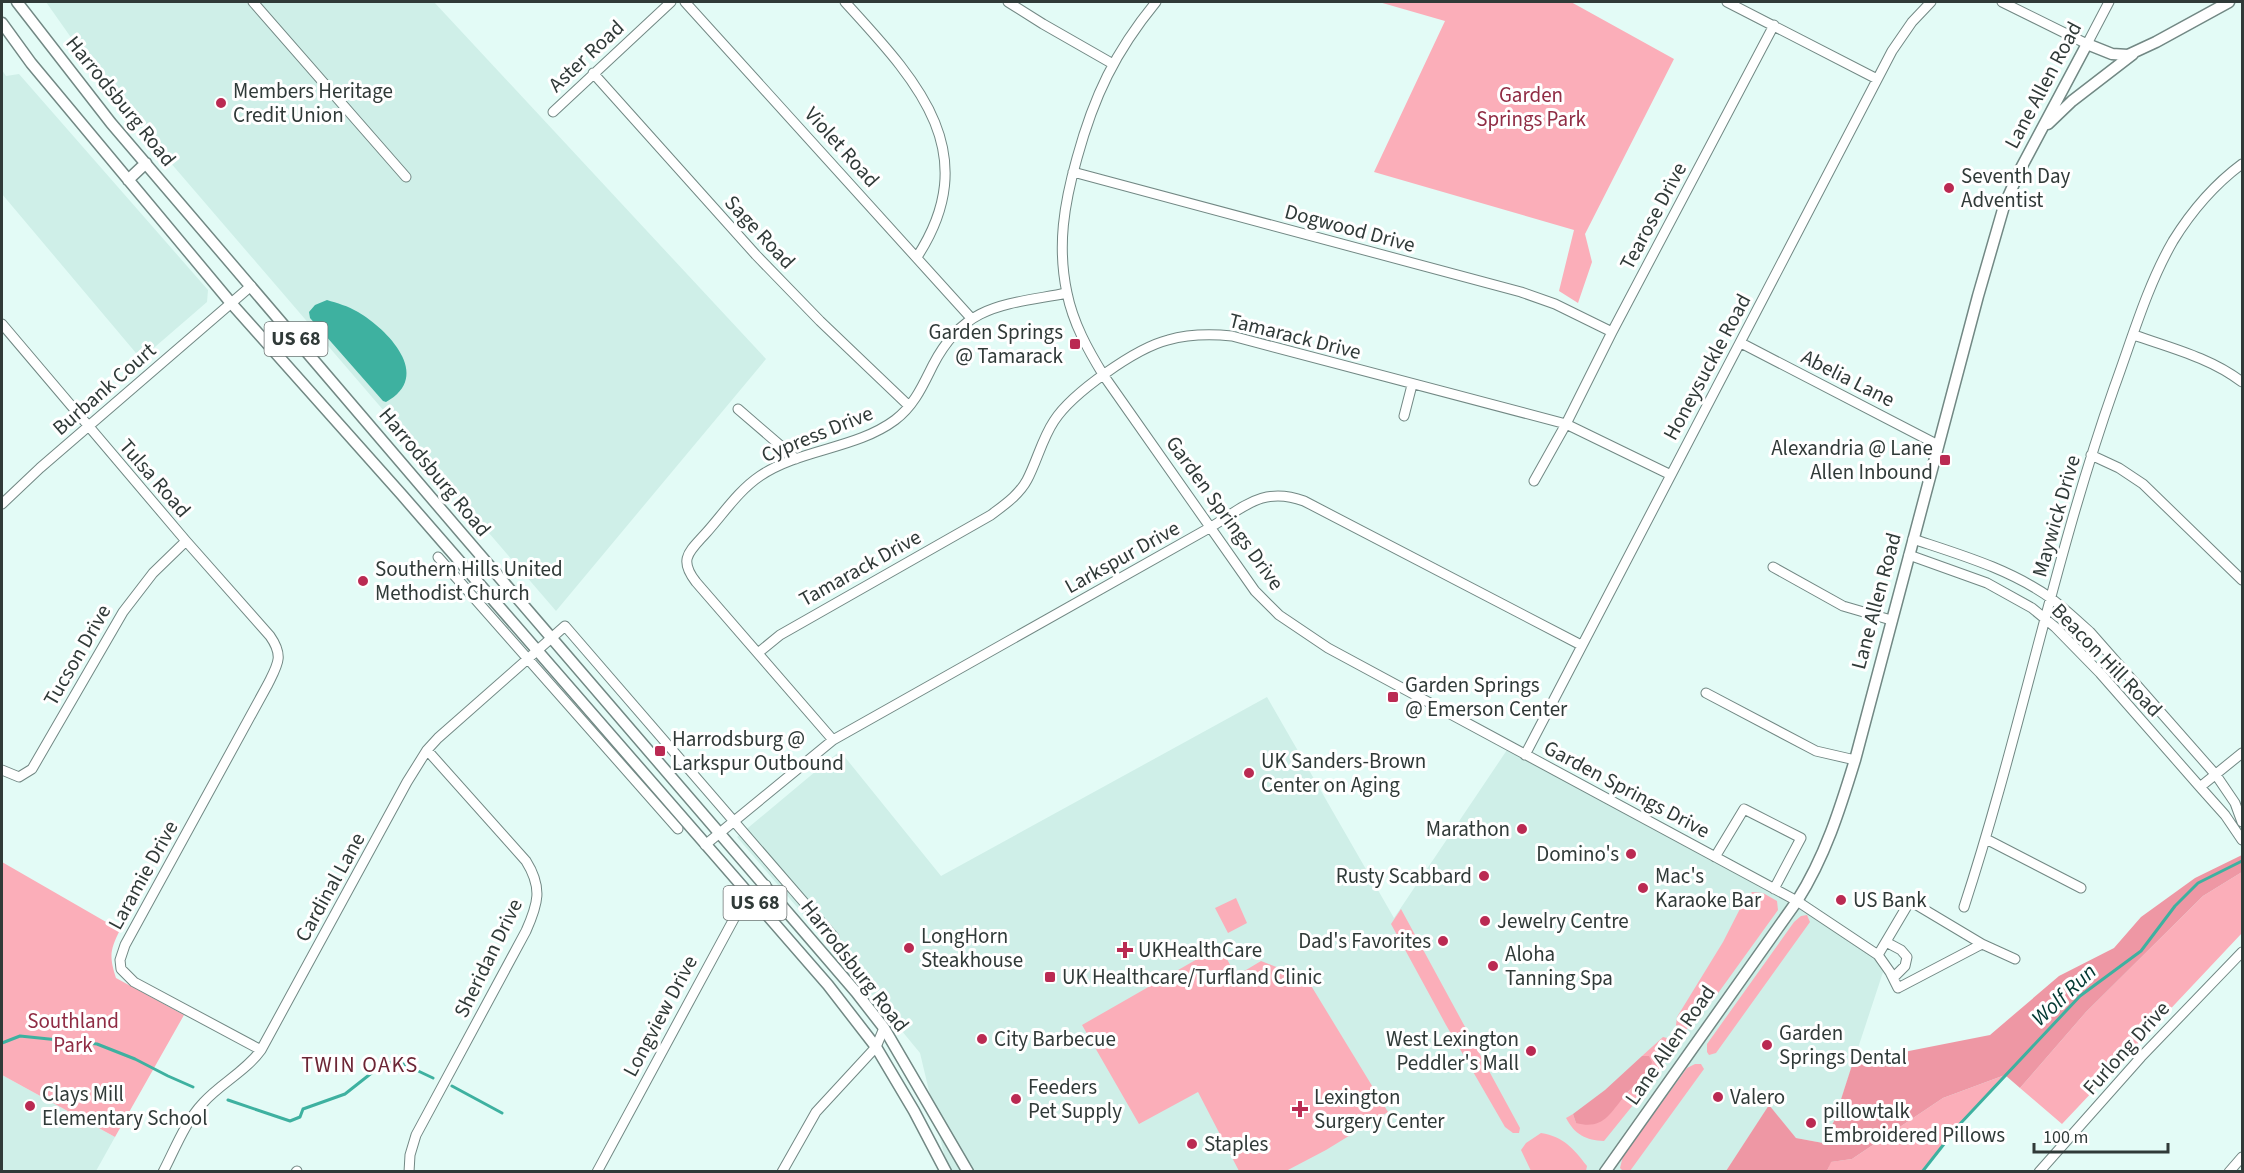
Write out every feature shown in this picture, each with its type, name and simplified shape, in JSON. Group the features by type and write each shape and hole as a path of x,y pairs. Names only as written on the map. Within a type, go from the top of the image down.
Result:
{"main road":[{"name":"Harrodsburg Road","path":"17,2 146,163 856,992 884,1028 968,1172"},
{"path":"2087,44 2112,54 2128,55 2229,2"},
{"name":"Harrodsburg Road","path":"2,23 31,63 231,303 538,651 828,986 876,1047 914,1111 946,1172"},
{"name":"Lane Allen Road","path":"1605,1172 1797,901 1809,882 1832,831 1855,759 2004,206 2021,168 2087,44"},
{"path":"2041,130 2072,101 2135,52"},
{"path":"128,180 146,163"}],"street":[{"path":"252,2 406,177"},
{"name":"Aster Road","path":"553,111 671,2"},
{"name":"Violet Road","path":"686,2 971,318"},
{"path":"845,2 913,81 940,139 946,171 942,202 930,238 917,257"},
{"path":"1008,2 1113,64"},
{"name":"Garden Springs Drive","path":"1156,2 1137,25 1113,64 1092,106 1066,198 1061,231 1067,293 1084,340 1104,376 1255,591 1279,615 1328,648 1797,901 1878,955"},
{"path":"1727,2 1877,79"},
{"name":"Honeysuckle Road","path":"1525,755 1877,79 1902,36 1931,2"},
{"path":"2002,2 2087,44"},
{"name":"Lane Allen Road","path":"2087,44 2109,2"},
{"name":"Tearose Drive","path":"1534,481 1774,25"},
{"name":"Sage Road","path":"593,73 772,271 820,321 909,406"},
{"name":"Maywick Drive","path":"1964,907 1986,839 2091,455 2134,335 2164,258 2184,225 2224,179 2242,164"},
{"name":"Dogwood Drive","path":"1073,172 1521,292 1555,304 1611,332"},
{"name":"Burbank Court","path":"2,504 251,286"},
{"name":"Cypress Drive","path":"833,740 696,582 687,571 686,561 695,545 759,477 796,459 874,432 893,422 922,388 946,341 971,318 982,312 1010,304 1067,293"},
{"name":"Tulsa Road","path":"2,324 88,427 270,636 279,656"},
{"name":"Tamarack Drive","path":"758,653 780,634 991,515 1010,500 1027,480 1055,419 1072,400 1104,376 1155,344 1170,339 1212,334 1251,341 1566,424 1671,475"},
{"path":"2134,335 2219,366 2242,382"},
{"name":"Abelia Lane","path":"1741,343 1938,445"},
{"path":"1404,416 1412,385"},
{"path":"738,409 796,459"},
{"path":"2091,455 2119,468 2143,484 2242,580"},
{"name":"Larkspur Drive","path":"705,845 833,740 1211,527 1253,501 1266,496 1291,496 1325,512 1581,645"},
{"name":"Beacon Hill Road","path":"1913,539 1984,563 2051,598 2090,632 2216,775 2235,803 2242,822"},
{"name":"Tucson Drive","path":"2,770 19,777 32,770 123,612 153,573 186,541"},
{"name":"Beacon Hill Road","path":"1909,555 1987,583 2012,596 2045,619 2100,673 2225,815 2242,840"},
{"path":"438,557 678,829"},
{"path":"1773,567 1843,606 1891,620"},
{"path":"552,639 565,626 834,937"},
{"name":"Cardinal Lane","path":"163,1172 187,1126 201,1105 241,1071 261,1050 407,782 428,750 455,722 552,639"},
{"name":"Laramie Drive","path":"261,1050 134,982 121,969 120,960 125,945 268,684 279,656"},
{"path":"1706,693 1816,751 1855,759"},
{"name":"Sheridan Drive","path":"409,1172 410,1155 416,1135 526,931 534,914 537,895 534,873 526,861 428,750"},
{"path":"2200,787 2242,753"},
{"path":"1716,857 1744,809 1801,838 1774,889"},
{"path":"1986,839 2081,888"},
{"name":"Longview Drive","path":"597,1172 736,915 766,885"},
{"path":"1982,944 1898,988 1878,955 1910,902 1982,944 2015,959"},
{"path":"1886,942 1901,950 1907,957 1905,966 1893,978"},
{"name":"Furlong Drive","path":"2039,1172 2141,1057 2242,952"},
{"path":"782,1172 821,1106 876,1047 884,1028"},
{"path":"2229,1172 2242,1157"}],"shaded area":[{"path":"46,2 434,2 766,359 556,611 108,90"},
{"path":"2,70 6,76 19,74 208,290 207,302 141,359 2,194"},
{"path":"327,300 350,308 369,320 392,341 401,354 406,367 406,379 400,391 386,402 310,318 309,312 315,305"},
{"path":"1267,697 1394,918 1509,747 1797,901 1886,963 1834,1121 1823,1143 1796,1138 1769,1106 1726,1171 948,1171 920,1053 737,837 840,751 941,876"},
{"path":"2242,855 2242,872 2203,896 2086,1012 2020,1088 2005,1075 1943,1098 1852,1159 1831,1162 1827,1171 1726,1171 1769,1105 1796,1138 1823,1143 1834,1121 1853,1062 1990,1035 2059,976 2114,948 2141,917 2195,878"},
{"path":"1642,1056 1649,1056 1652,1062 1648,1076 1631,1088 1604,1120 1585,1125 1576,1123 1573,1114 1605,1090"},
{"name":"Clays Mill Elementary School","path":"2,1075 115,1137 96,1171 2,1171"}],"green space":[{"name":"Garden Springs Park","path":"1379,2 1571,2 1674,59 1585,234 1592,262 1578,303 1559,291 1574,230 1374,172 1445,21"},
{"name":"Southland Park","path":"2,862 120,930 112,953 116,978 184,1015 115,1137 2,1075"},
{"path":"2242,872 2242,933 2062,1124 2020,1088 2086,1012 2203,896"},
{"path":"1752,892 1763,893 1777,901 1778,910 1716,996 1686,1030 1680,1029 1676,1025 1677,1017 1723,942 1745,899"},
{"path":"1236,898 1247,923 1228,933 1215,908"},
{"path":"1401,909 1520,1128 1519,1133 1513,1133 1505,1127 1391,924"},
{"path":"1807,915 1810,922 1716,1053 1709,1055 1707,1044 1794,922 1801,916"},
{"path":"1220,946 1236,976 1261,961 1307,979 1388,1112 1326,1150 1286,1171 1239,1171 1198,1092 1139,1124 1082,1025"},
{"path":"1663,1037 1671,1039 1674,1044 1650,1084 1604,1141 1586,1138 1577,1132 1566,1118 1573,1114 1576,1123 1623,1098 1635,1084 1648,1076 1649,1056 1642,1056"},
{"path":"1701,1064 1704,1069 1630,1171 1623,1171 1620,1168 1623,1156 1687,1068"},
{"path":"2005,1075 1921,1171 1827,1172 1830,1162 1852,1159 1943,1098"},
{"path":"1541,1133 1556,1137 1567,1144 1587,1166 1586,1171 1531,1171 1521,1150 1526,1143"}],"waterway":[{"name":"Wolf Run","path":"1922,1172 1959,1125 2080,996 2141,951 2175,906 2198,883 2242,861"},
{"path":"2,1043 20,1036 97,1044 135,1059 193,1087"},
{"path":"228,1100 290,1121 300,1117 303,1109 345,1094 383,1064 397,1061 433,1078"},
{"path":"452,1086 502,1113"}],"place":[{"name":"Members Heritage Credit Union","path":"221,103"},
{"name":"Seventh Day Adventist","path":"1949,188"},
{"name":"Garden Springs @ Tamarack","path":"1075,344"},
{"name":"Alexandria @ Lane Allen Inbound","path":"1945,460"},
{"name":"Southern Hills United Methodist Church","path":"363,581"},
{"name":"Garden Springs @ Emerson Center","path":"1393,697"},
{"name":"Harrodsburg @ Larkspur Outbound","path":"660,751"},
{"name":"UK Sanders-Brown Center on Aging","path":"1249,773"},
{"name":"Marathon","path":"1522,829"},
{"name":"Domino's","path":"1631,854"},
{"name":"Rusty Scabbard","path":"1484,876"},
{"name":"Mac's Karaoke Bar","path":"1643,888"},
{"name":"US Bank","path":"1841,900"},
{"name":"Jewelry Centre","path":"1485,921"},
{"name":"Dad's Favorites","path":"1443,941"},
{"name":"LongHorn Steakhouse","path":"909,948"},
{"name":"UKHealthCare","path":"1125,950"},
{"name":"Aloha Tanning Spa","path":"1493,966"},
{"name":"UK Healthcare/Turfland Clinic","path":"1050,977"},
{"name":"City Barbecue","path":"982,1039"},
{"name":"Garden Springs Dental","path":"1767,1045"},
{"name":"West Lexington Peddler's Mall","path":"1531,1051"},
{"name":"Valero","path":"1718,1097"},
{"name":"Feeders Pet Supply","path":"1016,1099"},
{"name":"Clays Mill Elementary School","path":"30,1106"},
{"name":"Lexington Surgery Center","path":"1300,1109"},
{"name":"pillowtalk Embroidered Pillows","path":"1811,1123"},
{"name":"Staples","path":"1192,1144"}],"district":[{"name":"TWIN OAKS","path":"360,1065"}]}
